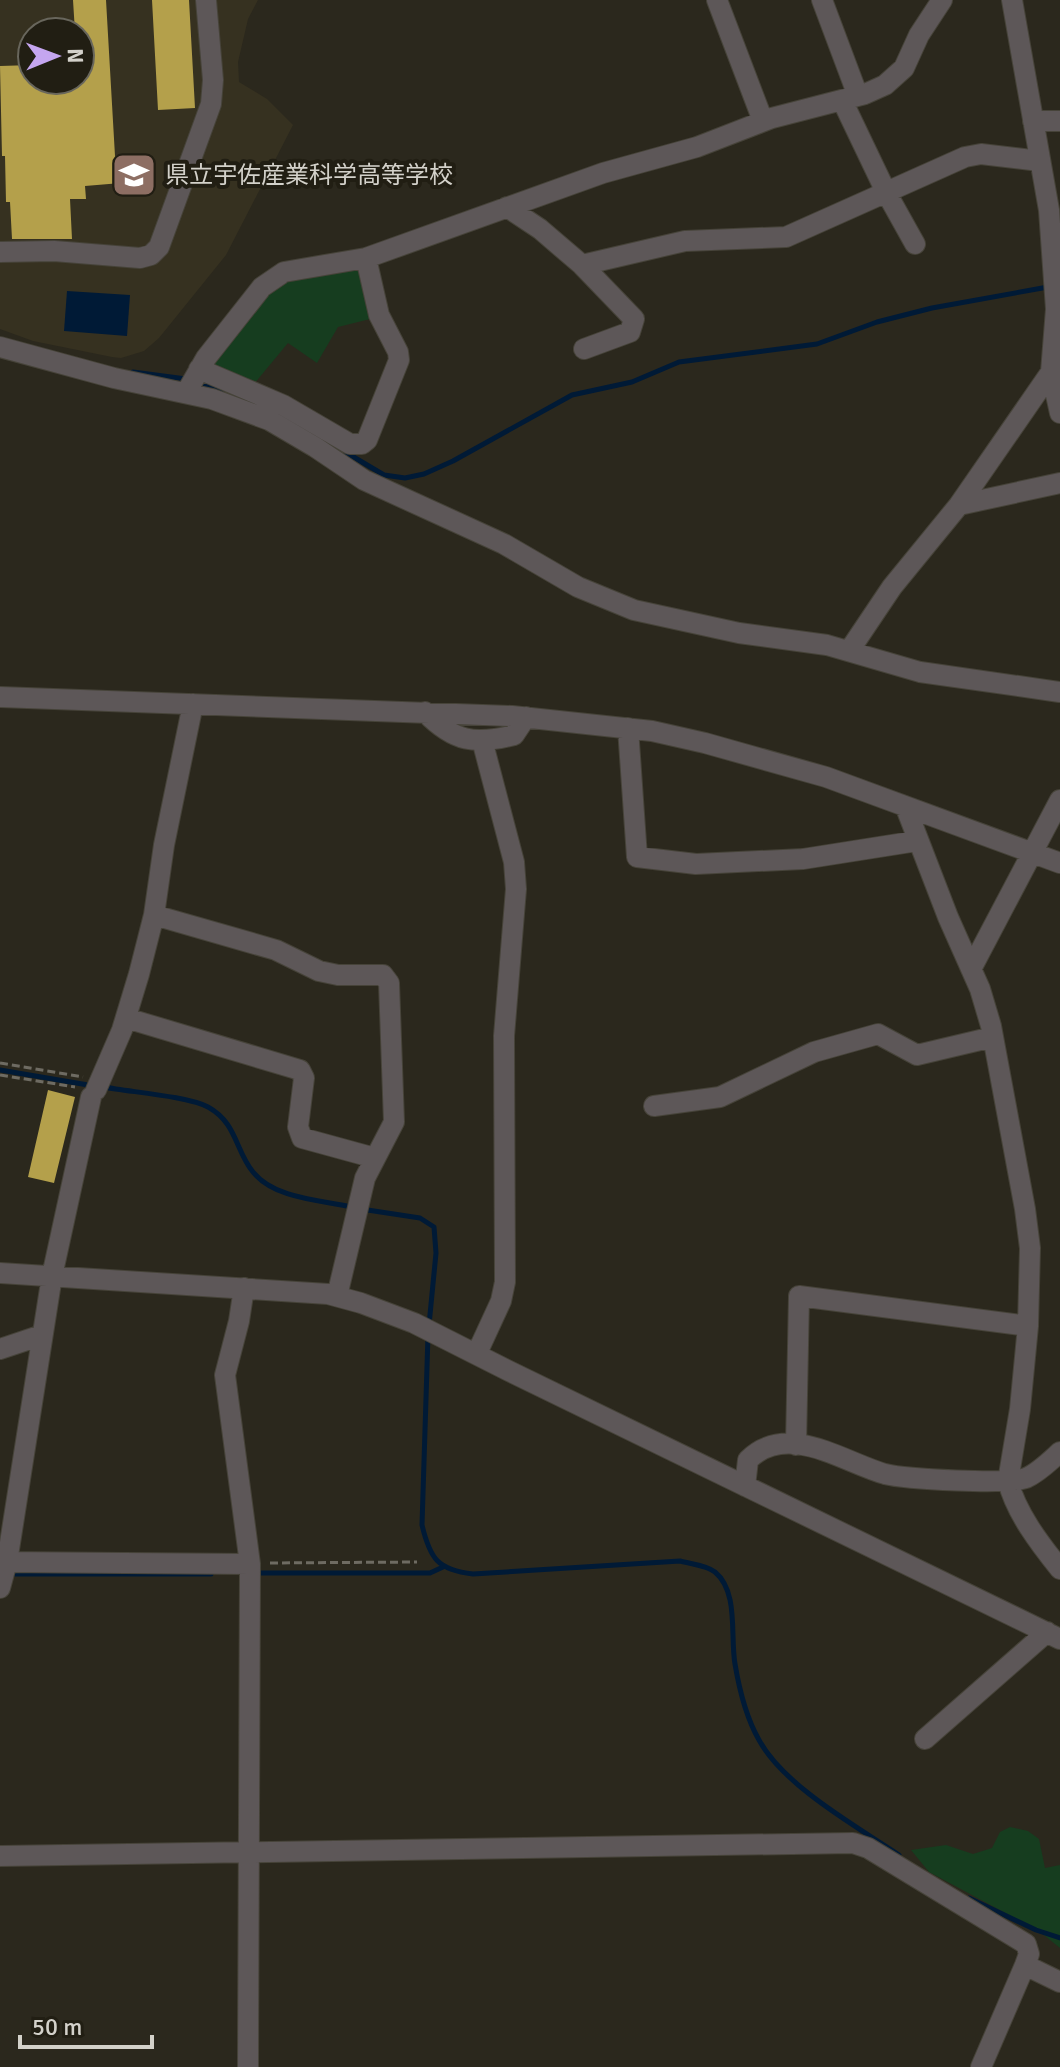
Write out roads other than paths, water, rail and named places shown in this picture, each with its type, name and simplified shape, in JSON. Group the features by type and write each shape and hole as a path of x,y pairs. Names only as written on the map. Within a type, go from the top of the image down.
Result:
{"street":[{"path":"0,252 54,251 140,258 151,255 159,247 211,104 213,80 206,0"},
{"path":"717,0 763,121"},
{"path":"822,0 850,98 886,192 915,244"},
{"path":"186,393 199,369 272,278 284,272 366,258 603,173 697,147 763,121 850,98 885,85 904,68 919,35 942,0"},
{"path":"1012,0 1033,121 1047,169 1056,309 1051,372 1060,413"},
{"path":"1033,121 1060,121"},
{"path":"582,265 685,241 786,237 965,157 981,154 1047,169"},
{"path":"507,207 540,229 582,265 634,319 630,332 584,349"},
{"path":"199,369 283,405 350,444 362,444 371,433 399,360 379,315 366,258"},
{"path":"0,347 114,378 186,393 269,420 364,480 504,544 605,600 648,614 689,624 800,640 952,679 1060,692"},
{"path":"849,651 892,587 959,505 1051,372"},
{"path":"959,505 1060,483"},
{"path":"0,697 425,712 526,717 628,728 705,743 792,766 1060,863"},
{"path":"0,1588 52,1276 95,1089 126,1018 154,915 164,845 193,704"},
{"path":"425,712 449,733 482,740 514,735 526,717"},
{"path":"628,728 637,857 696,864 803,859 917,841"},
{"path":"477,1353 501,1301 505,1282 504,1036 516,889 514,862 482,740"},
{"path":"971,969 1060,800"},
{"path":"906,808 971,969 993,1037 1030,1248 1028,1326 1019,1420 1008,1481 1027,1522 1060,1569"},
{"path":"154,915 268,947 326,973 379,975 389,983 394,1122 365,1178 337,1296"},
{"path":"126,1018 300,1070 304,1078 298,1127 302,1138 375,1158"},
{"path":"654,1106 720,1097 814,1052 878,1034 917,1055 993,1037"},
{"path":"0,1273 314,1292 337,1296 404,1318 1053,1635 925,1739"},
{"path":"244,1288 225,1386 250,1564 248,2067"},
{"path":"796,1445 799,1296 1028,1326"},
{"path":"0,1349 42,1335"},
{"path":"745,1486 748,1460 767,1445 817,1448 870,1469 904,1477 1008,1481 1026,1478 1060,1452"},
{"path":"3,1562 250,1564"},
{"path":"0,1856 853,1843 868,1848 1026,1944 1029,1954 1025,1965 981,2067"},
{"path":"1025,1965 1060,1982"}],"water":[{"path":"67,291 130,295 127,336 64,331"}],"waterway":[{"path":"340,449 384,475 405,478 424,474 572,395 632,382 679,362 817,344 877,322 932,308 1048,287"},
{"path":"133,372 186,379"},
{"path":"200,382 258,405"},
{"path":"0,1070 94,1086"},
{"path":"104,1087 172,1097 208,1107 225,1121 247,1164 262,1181 299,1197 352,1207"},
{"path":"361,1209 420,1218 434,1227 436,1253 429,1325"},
{"path":"428,1335 422,1525 428,1546 437,1561 451,1569 473,1574 680,1561 715,1572 723,1581 731,1603 734,1653 741,1693 755,1732 770,1757 803,1789 899,1855"},
{"path":"253,1573 430,1573 443,1567"},
{"path":"9,1574 211,1574"},
{"path":"969,1898 1060,1938"}],"place":[{"name":"県立宇佐産業科学高等学校","path":"134,175"}]}
